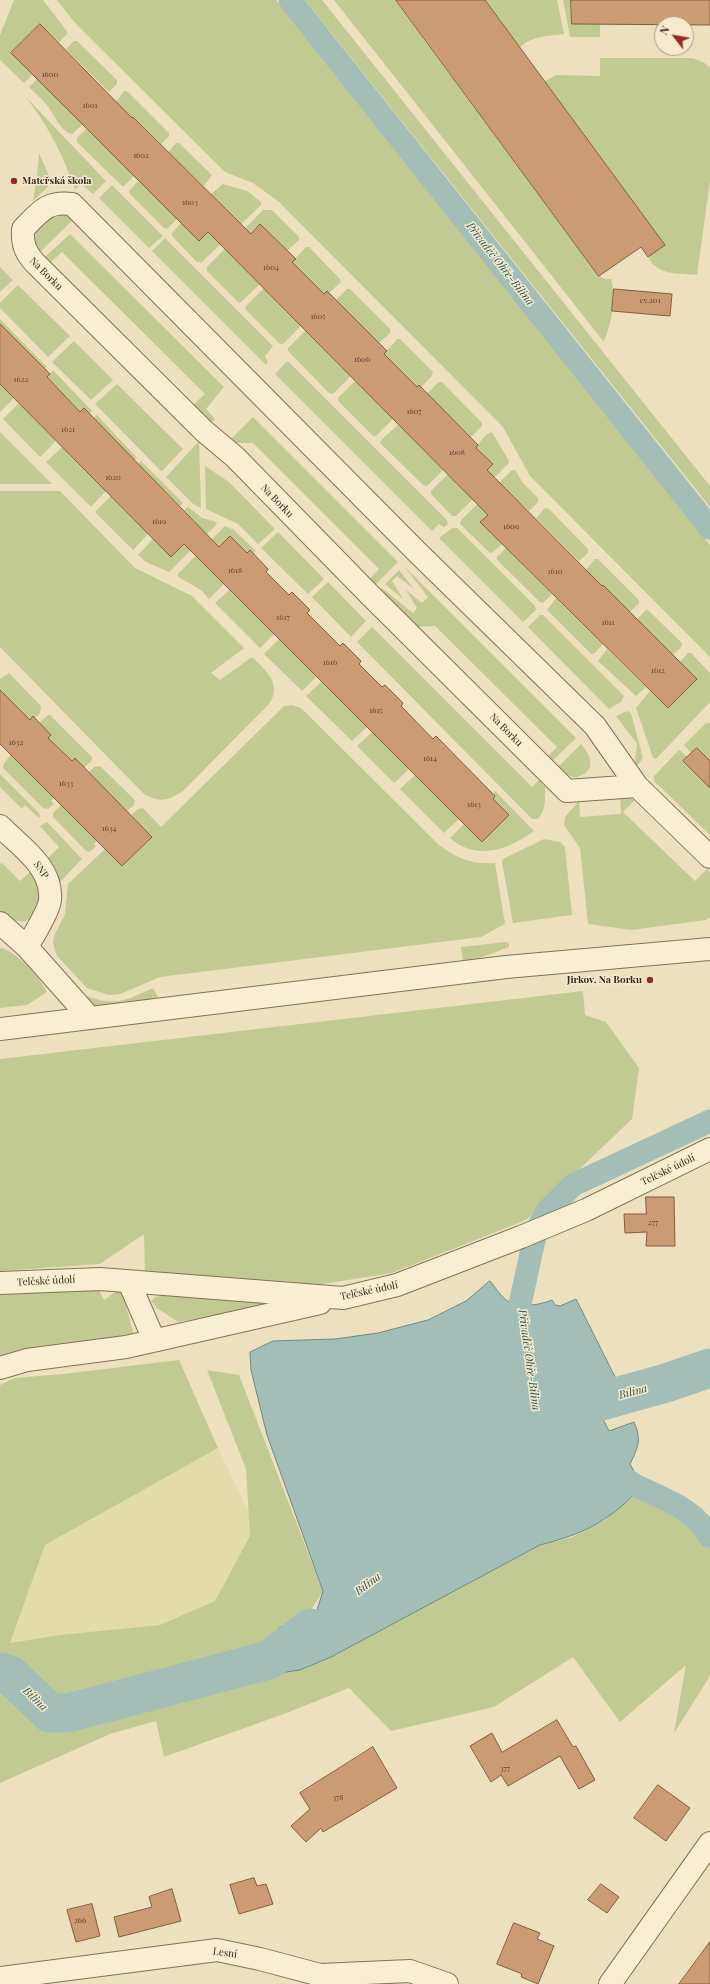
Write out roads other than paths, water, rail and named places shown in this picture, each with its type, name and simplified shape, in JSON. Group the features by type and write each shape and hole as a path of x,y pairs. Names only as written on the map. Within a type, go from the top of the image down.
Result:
{"street":[{"name":"Na Borku","path":"637,786 567,791 370,595 235,457 204,431 35,263 26,253 22,240 23,229 44,209 57,202 72,204 416,551 595,726 637,786 710,857"},
{"name":"SNP","path":"0,826 41,867 49,880 50,901 27,947"},
{"path":"0,923 27,947 90,1018"},
{"path":"0,1029 506,967 710,949"},
{"name":"Telčské údolí","path":"0,1284 100,1279 343,1298 397,1285 521,1237 562,1220 710,1149"},
{"path":"129,1282 154,1340"},
{"path":"0,1368 26,1360 126,1348 154,1340 343,1298"},
{"path":"610,1984 710,1843"},
{"name":"Lesní","path":"0,1978 217,1950 260,1959 320,1975 410,1971 447,1984"}],"water":[{"path":"490,1281 506,1300 511,1303 535,1305 552,1300 555,1305 560,1306 576,1299 616,1379 545,1405 550,1422 627,1405 628,1407 603,1419 609,1431 634,1422 638,1434 638,1443 630,1464 641,1484 623,1505 594,1525 564,1538 540,1545 331,1657 300,1670 279,1673 269,1660 265,1642 280,1627 305,1620 317,1610 323,1591 267,1435 251,1370 250,1352 273,1341 335,1339 378,1333 428,1320 466,1301"}],"waterway":[{"name":"Přivaděč Ohře-Bílina","path":"290,0 710,528"},
{"name":"Přivaděč Ohře-Bílina","path":"525,1334 520,1304 536,1231 548,1210 573,1185 710,1121"},
{"name":"Bílina","path":"508,1448 537,1419 666,1383 710,1368"},
{"name":"Přivaděč Ohře-Bílina","path":"614,1471 625,1479 687,1512 696,1519 710,1537"},
{"name":"Bílina","path":"0,1672 10,1675 50,1713 68,1713 269,1660 311,1628"}],"place":[{"name":"Mateřská škola","path":"14,181"},
{"name":"Jirkov, Na Borku","path":"650,980"}]}
